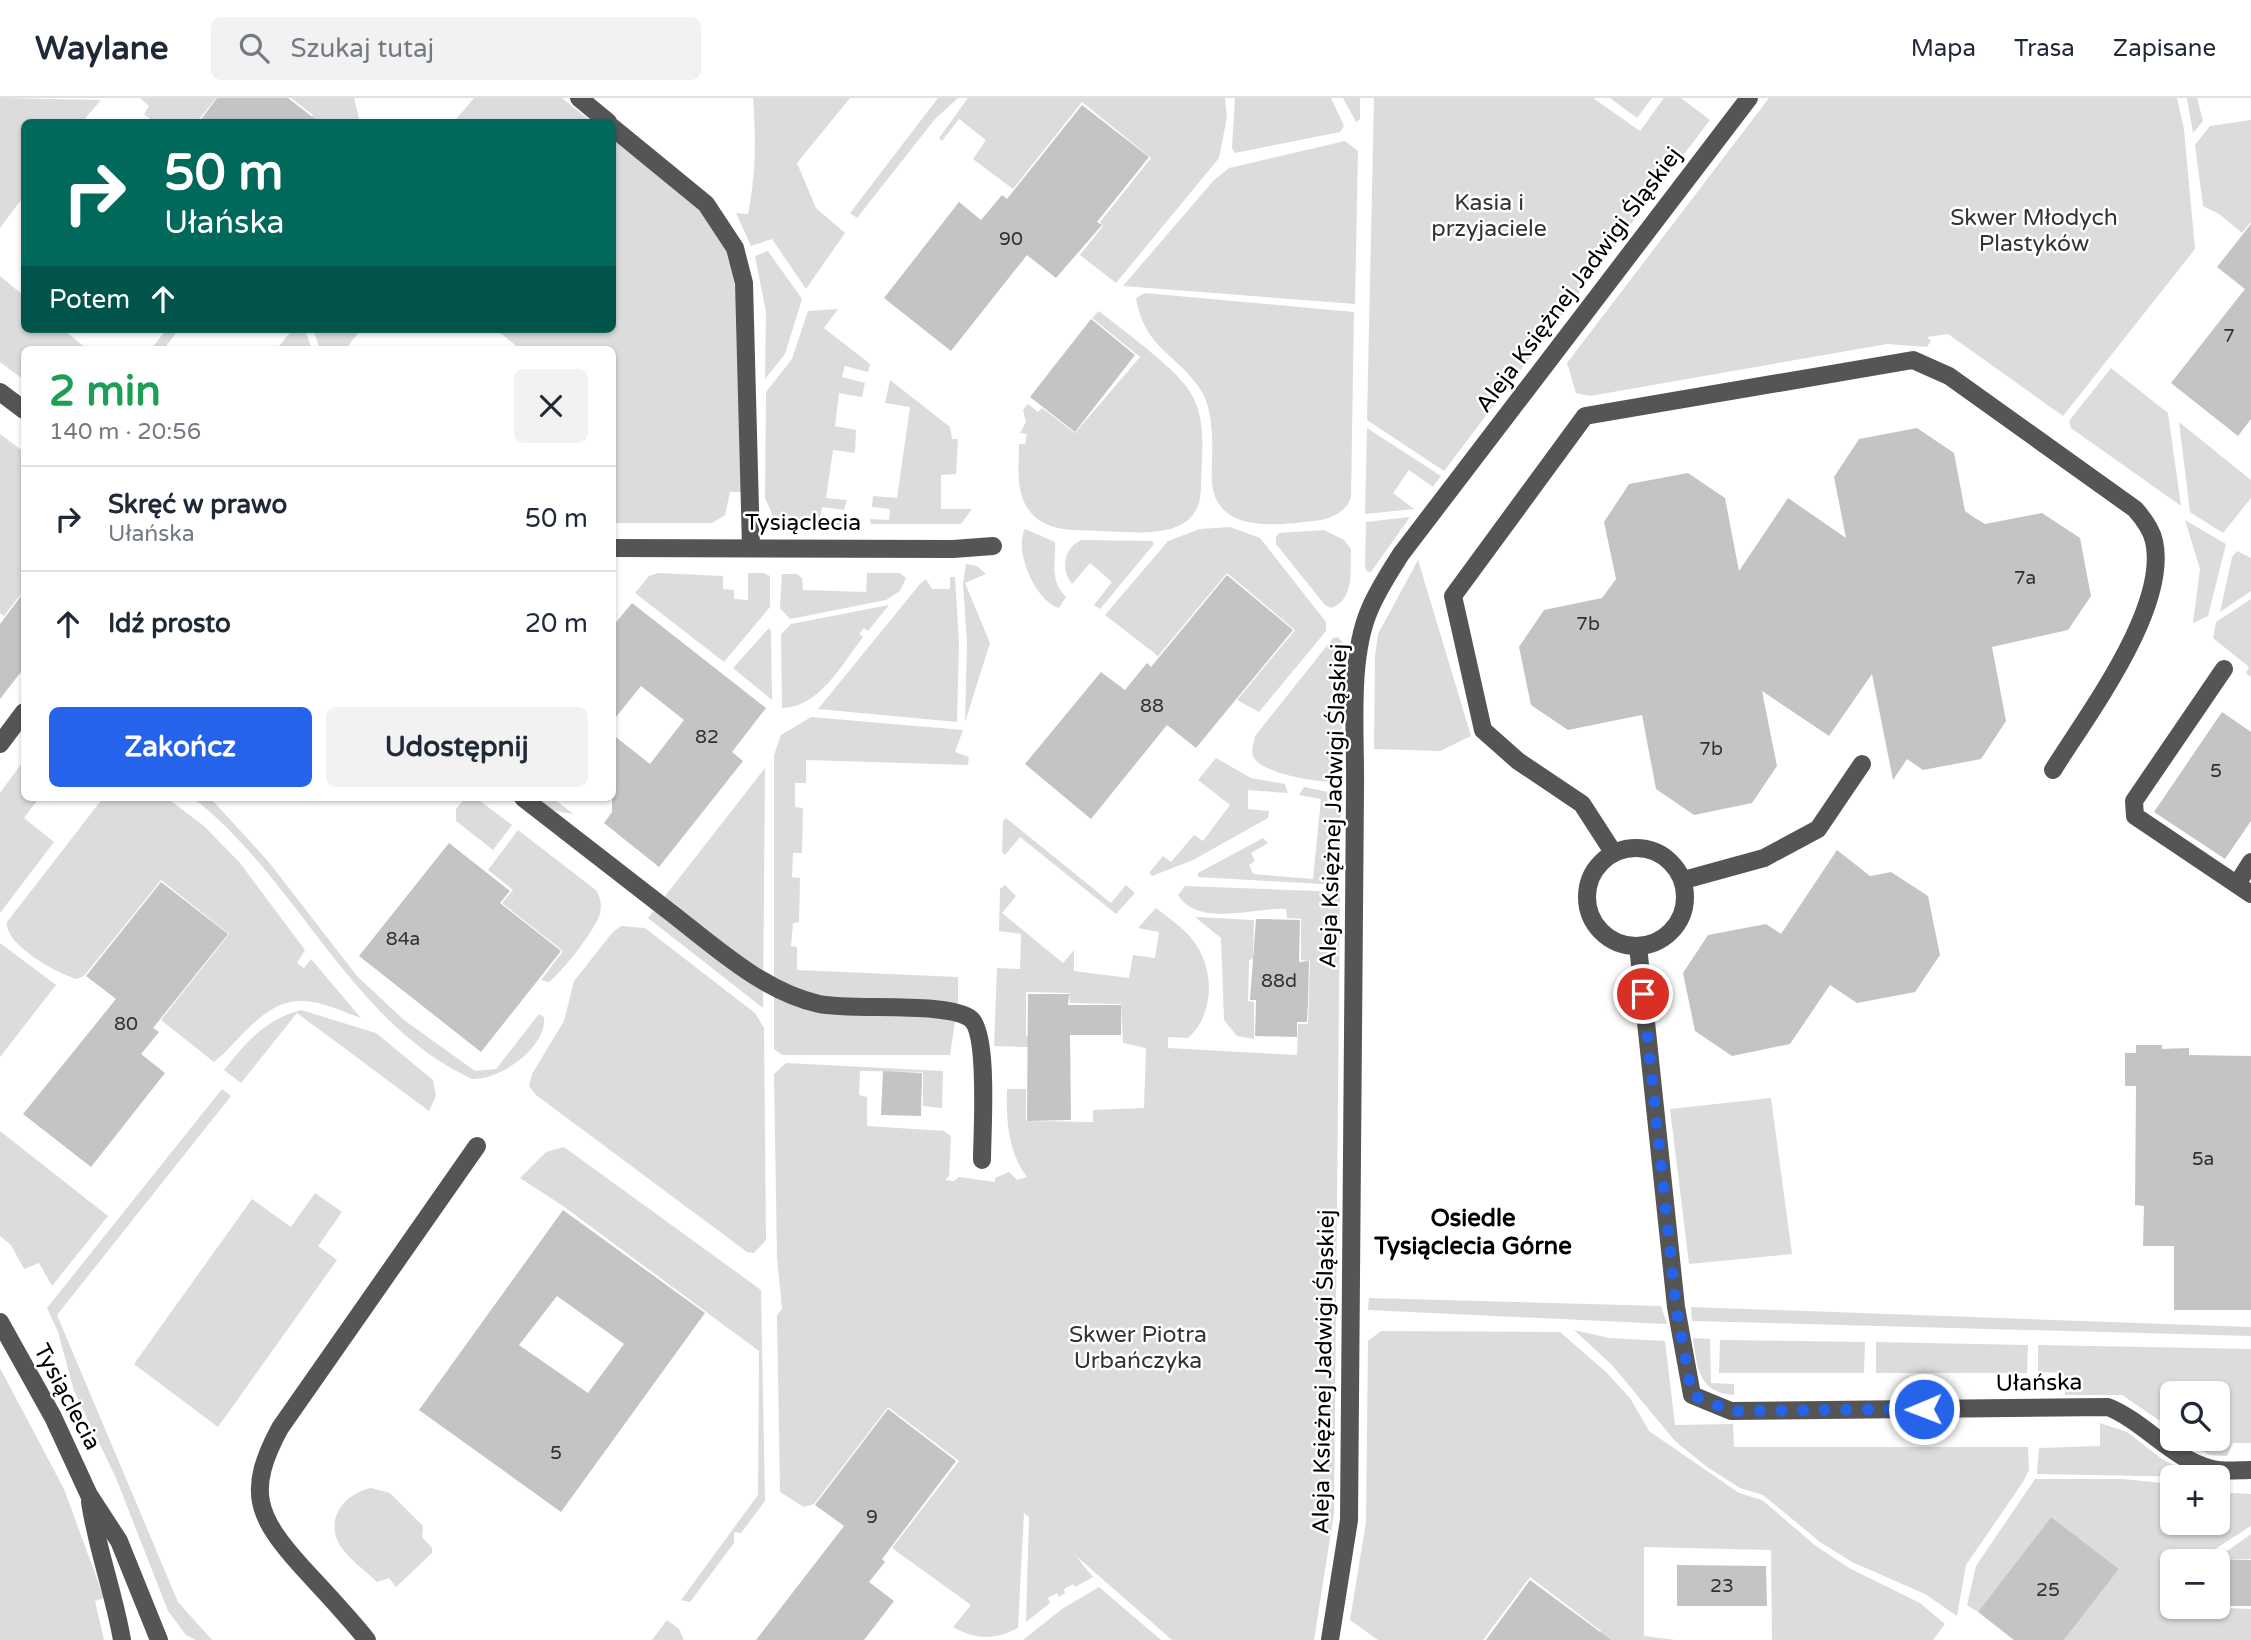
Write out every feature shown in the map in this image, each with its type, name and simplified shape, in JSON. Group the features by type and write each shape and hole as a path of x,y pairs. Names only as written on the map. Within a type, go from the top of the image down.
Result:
{"street":[{"path":"579,98 604,119"},
{"name":"Aleja Księżnej Jadwigi Śląskiej","path":"1330,1640 1349,1520 1355,750 1357,670 1368,613 1382,582 1401,554 1749,98"},
{"path":"616,130 706,204 735,248 744,283 751,547"},
{"path":"1613,852 1582,804 1518,761 1483,730 1453,596 1585,416 1913,360 1949,376 2135,509 2146,522 2154,541 2154,563 2136,637 2053,770"},
{"path":"0,392 21,408"},
{"name":"Tysiąclecia","path":"616,548 953,549 993,546"},
{"path":"2224,669 2134,801 2134,816 2244,889 2251,862"},
{"path":"0,744 21,716"},
{"path":"1684,880 1764,858 1818,829 1862,764"},
{"path":"527,801 736,963 794,996 820,1004 950,1010 971,1019 982,1039 982,1160"},
{"path":"1633,847 1654,850 1672,862 1684,880 1686,901 1680,921 1667,936 1649,945 1638,946 1611,939 1596,926 1589,912 1586,896 1589,880 1597,866 1613,852 1633,847"},
{"name":"Ułańska","path":"1638,946 1676,1307 1692,1395 1731,1411 2108,1407 2127,1415 2186,1458 2213,1470 2251,1470"},
{"path":"367,1640 274,1536 261,1505 262,1469 281,1428 477,1146"},
{"name":"Tysiąclecia","path":"0,1322 52,1417 89,1494 119,1541 159,1640"},
{"name":"Tysiąclecia","path":"89,1494 96,1546 117,1610 122,1640"}],"green space":[{"path":"0,98 101,100 85,119 21,119 21,200 0,228"},
{"path":"140,98 216,98 199,119 150,119 144,114 149,106"},
{"path":"291,98 354,98 359,119 310,119 313,115"},
{"path":"474,98 562,98 588,119 456,119"},
{"path":"753,98 850,98 797,163 816,208 845,233 806,289 772,239 751,246 736,213 748,214 751,199 755,156"},
{"path":"938,98 958,98 935,119 857,218 850,213"},
{"path":"968,98 1225,98 1227,117 1219,158 1116,283 1080,255 1103,226 1100,222 1151,158 1082,102 1013,189 973,159 986,140 959,119 942,141 939,138"},
{"path":"1235,98 1331,98 1344,126 1340,132 1235,153 1232,148"},
{"path":"1343,98 1360,98 1360,119 1356,122"},
{"name":"Kasia i przyjaciele","path":"1374,98 1593,98 1640,131 1664,98 1681,98 1710,120 1444,471 1367,420"},
{"path":"1610,98 1652,98 1637,118"},
{"name":"Skwer Młodych Plastyków","path":"1769,98 2177,98 2184,129 2195,249 2063,416 1948,334 1927,337 1931,341 1927,347 1887,344 1590,396 1576,393 1567,363"},
{"path":"2187,98 2197,98 2203,121 2193,133"},
{"path":"2251,120 2251,222 2242,233 2219,214 2203,206 2195,145 2210,126"},
{"path":"616,141 700,209 728,251 738,302 742,492 730,492 725,515 712,523 616,523 616,346 516,346 501,333 616,333"},
{"path":"1345,141 1358,151 1355,304 1123,286 1214,180 1229,168"},
{"path":"768,251 802,299 785,354 765,379 766,312 755,256"},
{"path":"0,276 21,294 21,333 68,333 83,346 21,346 21,378 0,362"},
{"path":"1145,293 1354,312 1351,496 1342,511 1320,520 1267,524 1251,523 1225,511 1216,499 1212,483 1212,429 1206,399 1191,377 1163,350 1147,329 1136,298"},
{"path":"838,309 824,328 870,364 868,372 845,366 842,377 865,383 862,397 839,393 835,426 856,430 855,453 833,450 826,498 847,500 844,510 822,507 820,519 843,522 839,525 781,522 773,516 765,498 766,392 792,359 808,311"},
{"path":"1099,311 1176,375 1196,404 1202,436 1199,503 1192,515 1182,524 1170,529 1140,532 1063,529 1047,525 1033,515 1020,490 1019,444 1025,444 1027,434 1020,433 1026,422 1023,410 1028,404 1038,412 1042,408 1075,433 1140,357 1092,318"},
{"path":"164,333 176,333 166,346 153,346"},
{"path":"290,333 306,333 311,346 279,346"},
{"path":"314,333 358,333 348,346 319,346"},
{"path":"2111,368 2168,413 2181,506 2071,428 2069,421"},
{"path":"890,380 950,427 952,439 958,439 956,474 941,475 941,509 972,509 961,524 871,524 870,519 889,520 890,509 872,507 873,496 897,498 910,407 885,403"},
{"path":"2179,422 2251,480 2251,498 2223,533 2190,512"},
{"path":"1367,428 1441,476 1433,487 1409,470 1393,493 1414,509 1365,514"},
{"path":"0,434 21,450 21,594 4,616 0,613"},
{"path":"1410,517 1371,572 1368,572 1365,568 1366,522"},
{"path":"2185,520 2226,544 2208,616 2193,623 2200,569"},
{"path":"1230,527 1260,538 1326,622 1326,631 1259,712 1237,700 1295,630 1227,573 1158,656 1105,615 1168,541 1200,529"},
{"path":"1025,529 1055,542 1055,578 1066,597 1059,608 1042,596 1029,574 1022,549"},
{"path":"1324,530 1344,540 1351,549 1348,591 1339,604 1331,608 1325,605 1276,544 1279,533"},
{"path":"1082,540 1152,541 1154,544 1100,609 1094,605 1112,582 1090,563 1072,584 1066,572 1068,553"},
{"path":"2237,551 2251,558 2251,591 2220,612 2232,557"},
{"path":"1418,560 1471,736 1440,751 1374,749 1375,656 1378,634"},
{"path":"966,564 977,566 986,574 965,583 990,643 965,722 967,643 963,584"},
{"path":"658,573 723,576 723,589 734,590 734,599 748,600 748,573 764,573 770,576 770,607 724,662 635,593 649,576"},
{"path":"867,573 900,573 906,578 900,591 886,600 790,619 780,608 782,574 797,574 802,578 803,590 866,592"},
{"path":"950,577 955,577 959,644 957,722 818,709 920,584 926,579 932,589 950,589"},
{"path":"2251,599 2251,677 2246,673 2249,667 2213,638 2216,622"},
{"path":"889,605 868,631 864,628 859,634 863,637 818,693 795,706 782,708 781,634 791,624"},
{"path":"769,628 771,631 772,700 733,668"},
{"path":"1338,637 1344,644 1340,781 1294,777 1260,764 1252,753 1255,736 1333,638"},
{"path":"811,717 963,730 955,752 969,757 968,765 806,760 806,783 795,783 795,807 803,808 802,853 793,853 792,877 800,878 799,922 793,923 791,946 797,947 797,970 958,977 958,1001 950,1055 782,1055 774,1049 774,755 781,735"},
{"path":"1216,758 1251,778 1285,784 1288,793 1248,790 1248,809 1269,811 1268,818 1193,860 1152,876 1149,873 1163,856 1171,862 1194,835 1203,841 1230,805 1198,780"},
{"path":"21,764 21,801 37,801 24,818 54,842 0,913 0,793"},
{"path":"765,768 763,1008 648,918"},
{"path":"1304,787 1338,794 1341,797 1339,885 1198,877 1198,873 1263,838 1268,843 1251,853 1255,861 1249,865 1253,874 1313,879 1321,799 1299,795"},
{"path":"101,801 171,801 204,826 240,863 305,950 297,963 304,968 311,959 361,1018 317,1003 289,1002 265,1014 214,1062 161,1020 229,934 161,880 84,976 77,979 33,957 8,931 7,922"},
{"path":"196,801 214,802 268,861 357,976 404,1020 475,1071 496,1069 539,1014 544,1017 538,1040 520,1060 483,1078 472,1079 429,1054 391,1022 357,986 230,831"},
{"path":"463,801 480,801 512,825 493,850 456,821 456,809"},
{"path":"540,801 557,801 573,814 551,810"},
{"path":"1006,818 1111,903 1126,885 1135,893 1116,914 1020,837 1005,855 1002,852 1003,821"},
{"path":"518,830 597,891 600,901 600,913 593,929 570,960 549,982 541,980 563,951 502,903 513,890 488,870"},
{"name":"Skwer Piotra Urbańczyka","path":"1005,885 1016,896 1002,913 1063,963 1074,950 1074,971 1129,978 1133,955 1155,958 1159,932 1138,928 1156,908 1189,935 1207,969 1207,1007 1196,1029 1188,1038 1168,1037 1168,1048 1297,1055 1298,1024 1308,1024 1310,961 1301,960 1301,919 1287,918 1286,909 1228,914 1199,911 1187,905 1178,895 1185,886 1340,892 1334,1513 1314,1640 1172,1640 1075,1555 1093,1577 1075,1587 1073,1584 1064,1589 1065,1593 1059,1597 1057,1593 1048,1598 1050,1603 1026,1622 1029,1517 1024,1513 1018,1628 1001,1635 986,1637 953,1627 971,1605 892,1548 959,1461 888,1407 814,1504 804,1507 780,1492 777,1315 782,1309 777,1257 774,1074 786,1063 943,1071 942,1108 923,1106 923,1072 860,1071 859,1095 867,1097 867,1126 944,1131 951,1136 949,1176 945,1180 954,1181 959,1177 995,1182 995,1178 1009,1172 1017,1180 1027,1177 1012,1146 1007,1089 1026,1089 1026,1121 1093,1122 1093,1110 1144,1108 1146,1048 1123,1043 1121,1004 1070,1003 1069,993 1026,992 1026,1036 1070,1036 1065,1045 1059,1048 994,1046 997,968 1020,969 1021,934 999,931 1000,889"},
{"path":"1195,917 1254,920 1248,1001 1254,1002 1254,1039 1237,1036 1224,1020 1221,938"},
{"path":"621,926 645,928 755,1013 764,1028 766,1240 754,1253 747,1252 536,1095 529,1086 532,1074 564,1021 574,981 612,933"},
{"path":"0,943 56,985 0,1057"},
{"path":"301,1010 376,1033 433,1080 436,1096 429,1111 297,1013 241,1083 224,1070 258,1033 277,1019"},
{"path":"222,1089 231,1096 57,1315 178,1602 212,1640 196,1640 186,1635 168,1611 116,1478 74,1391 58,1332 47,1308"},
{"path":"1771,1098 1792,1254 1689,1264 1670,1109"},
{"path":"0,1131 108,1216 52,1286 39,1263 24,1269 11,1245 0,1236"},
{"path":"564,1147 761,1290 765,1501 741,1533 734,1532 734,1543 690,1602 681,1600 758,1495 759,1351 563,1206 520,1178 546,1152"},
{"path":"315,1193 342,1212 318,1246 337,1260 218,1427 134,1364 252,1199 291,1227"},
{"path":"1369,1298 1661,1306 1667,1324 1368,1310"},
{"path":"1691,1307 2251,1327 2251,1336 1692,1321"},
{"path":"1574,1330 1609,1338 1665,1341 1675,1425 1733,1424 1734,1447 2028,1447 2029,1470 2023,1482 1966,1565 1957,1616 1925,1594 1852,1562 1820,1542 1763,1495 1740,1488 1707,1467 1675,1441 1612,1365"},
{"path":"1381,1331 1560,1332 1606,1372 1630,1398 1649,1431 1739,1493 1762,1500 1816,1546 1849,1568 1920,1603 1945,1624 1933,1640 1772,1640 1771,1550 1644,1547 1644,1636 1676,1640 1595,1640 1601,1631 1530,1577 1483,1640 1378,1640 1350,1620 1366,1522 1368,1341"},
{"path":"1693,1338 1710,1339 1711,1383 1734,1384 1734,1395 1722,1393 1707,1384 1699,1369"},
{"path":"1720,1340 1865,1342 1864,1373 1719,1373"},
{"path":"1876,1342 2028,1345 2027,1373 1876,1373"},
{"path":"2038,1345 2251,1349 2251,1443 2233,1443 2230,1450 2230,1381 2160,1381 2160,1421 2122,1395 2065,1395 2064,1373 2038,1372"},
{"path":"0,1368 64,1489 104,1598 95,1601 104,1640 0,1640"},
{"path":"2100,1423 2127,1432 2174,1465 2160,1465 2160,1476 2037,1474 2039,1448 2100,1446"},
{"path":"2203,1451 2229,1451 2227,1456 2209,1455"},
{"path":"2035,1479 2123,1479 2160,1483 2160,1535 2230,1535 2230,1493 2251,1494 2251,1526 2215,1549 2160,1549 2160,1619 2230,1619 2230,1608 2251,1609 2251,1640 2064,1640 2119,1569 2051,1517 1978,1612 1967,1605 1976,1566"},
{"path":"371,1488 390,1493 423,1526 422,1537 432,1548 432,1553 396,1587 389,1578 377,1582 341,1547 335,1532 337,1514 341,1507 354,1495"},
{"path":"2251,1534 2251,1559 2230,1559 2230,1549"},
{"path":"1099,1587 1161,1640 1023,1640 1062,1609"},
{"path":"667,1620 679,1629 684,1640 652,1640"}],"building":[{"path":"217,98 288,98 315,119 201,119"},
{"path":"1082,105 1149,157 1097,222 1102,225 1056,278 1027,255 951,351 884,298 959,202 981,220 1002,195 1007,199"},
{"path":"2251,224 2251,419 2238,436 2171,383 2245,289 2217,267"},
{"path":"1091,319 1135,355 1075,432 1030,397"},
{"path":"1917,428 1954,453 1965,511 1975,518 1985,524 2042,513 2080,538 2091,596 2068,630 1992,647 2006,721 1981,759 1923,770 1907,759 1893,780 1872,674 1829,736 1762,691 1777,766 1752,803 1694,815 1656,789 1642,715 1568,730 1531,705 1519,647 1544,610 1602,598 1616,579 1604,522 1629,484 1688,473 1725,498 1739,571 1788,498 1846,538 1834,477 1859,439"},
{"path":"1227,575 1293,630 1196,748 1167,725 1091,819 1025,764 1101,672 1125,690 1147,663 1151,667"},
{"path":"21,596 21,672 0,699 0,624"},
{"path":"632,603 766,708 732,752 743,761 659,867 604,823 612,812 612,801 616,801 616,737 650,764 684,720 641,686 616,717 616,622"},
{"path":"2222,712 2251,732 2251,821 2225,859 2154,812"},
{"path":"449,843 510,891 500,903 561,951 481,1052 359,956"},
{"path":"1837,850 1870,876 1891,872 1928,896 1940,955 1915,992 1857,1003 1830,985 1790,1044 1732,1056 1695,1031 1683,973 1708,935 1766,924 1781,934"},
{"path":"161,882 228,934 153,1028 159,1032 141,1054 165,1073 91,1167 23,1114 116,999 86,976"},
{"path":"1256,919 1300,920 1299,962 1309,961 1308,1001 1307,1022 1297,1022 1297,1037 1255,1036 1256,1000 1250,1000"},
{"path":"1028,994 1069,994 1068,1005 1121,1005 1121,1035 1070,1035 1071,1120 1027,1121"},
{"path":"2136,1045 2162,1045 2162,1049 2189,1048 2189,1055 2251,1056 2251,1310 2174,1310 2174,1246 2143,1246 2144,1206 2135,1205 2136,1086 2125,1086 2125,1053 2136,1053"},
{"path":"883,1071 922,1073 921,1116 881,1115"},
{"path":"563,1210 705,1313 561,1512 419,1410","holes":["557,1296 624,1344 588,1393 519,1345"]},
{"path":"888,1409 956,1461 882,1559 885,1562 869,1582 894,1601 864,1640 756,1640 844,1526 815,1505"},
{"path":"2051,1517 2119,1569 2064,1640 2014,1640 1978,1612"},
{"path":"2230,1559 2251,1560 2251,1606 2230,1606"},
{"path":"1677,1565 1766,1566 1767,1606 1677,1606"},
{"path":"1530,1580 1611,1640 1486,1640"}],"district":[{"name":"Osiedle Tysiąclecia Górne","path":"1473,1232"}],"route":[{"path":"1643,994 1676,1307 1692,1395 1731,1411 1924,1409"}]}
